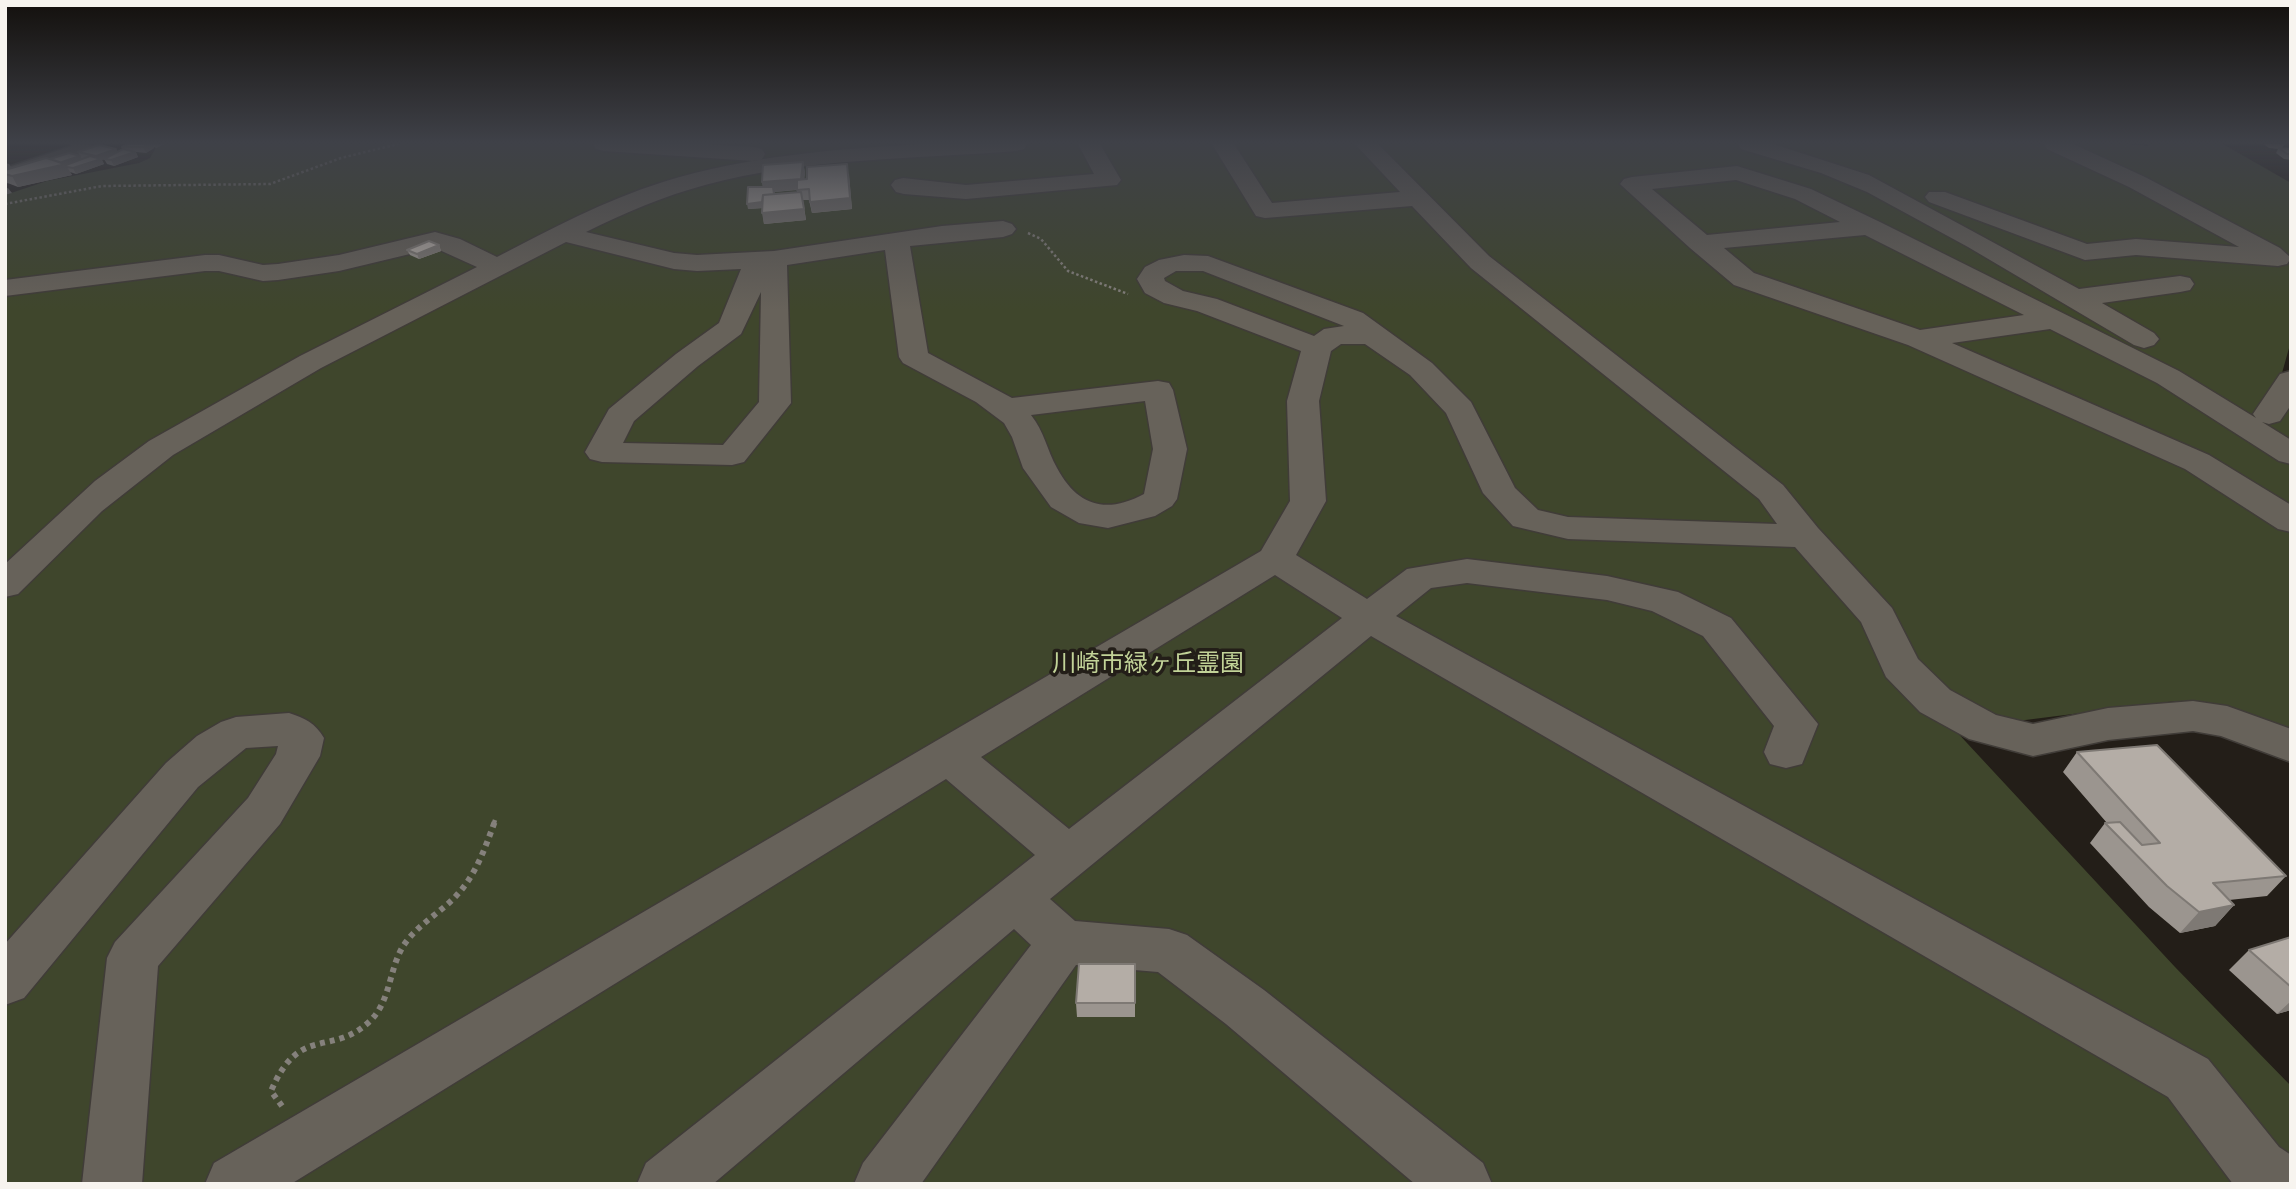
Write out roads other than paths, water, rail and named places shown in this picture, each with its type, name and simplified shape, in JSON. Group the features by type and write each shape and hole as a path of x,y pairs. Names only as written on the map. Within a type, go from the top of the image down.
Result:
{"street":[{"path":"5,585 95,498 145,458 270,383 564,234 639,199"},
{"path":"1258,199 1265,211 1400,199"},
{"path":"1418,199 1480,262 1772,492 1805,536 1878,617 1902,667 1935,701 1984,728 2033,740 2108,724 2193,716 2227,722 2291,746"},
{"path":"1650,199 1744,279 1918,339 2197,462 2291,521"},
{"path":"1815,199 2285,438"},
{"path":"1898,199 2074,298 2285,438"},
{"path":"1944,199 2085,253 2136,247 2284,262"},
{"path":"2169,199 2284,262"},
{"path":"1699,243 1871,226"},
{"path":"564,234 674,261 697,263 765,260 1003,229"},
{"path":"5,288 219,262 262,273 278,272 339,263 435,240 445,241 498,267"},
{"path":"896,241 914,357 1006,408 1028,431 1039,467 1065,504 1091,516 1117,517 1143,510 1160,499 1170,449 1158,390 1006,408"},
{"path":"674,261 716,247"},
{"path":"1210,248 1259,283 1344,334 1421,369 1460,409 1500,493 1526,519 1568,528 1805,536"},
{"path":"765,260 775,404 732,455 602,452 620,416 687,360 731,328 765,260"},
{"path":"1259,283 1217,266 1190,262 1168,265 1152,274 1150,279 1155,287 1174,297 1344,334"},
{"path":"2074,298 2180,284"},
{"path":"1918,339 2052,320"},
{"path":"235,1184 1275,559 1308,501 1303,401 1344,334"},
{"path":"2285,438 2291,380"},
{"path":"2197,462 2285,438"},
{"path":"1275,559 1368,617 2188,1078 2258,1168 2282,1184"},
{"path":"667,1184 1015,899 1420,577 1467,571 1607,588 1664,601 1717,627 1796,724 1786,752"},
{"path":"5,982 181,775 213,748 236,733 289,729 302,738 298,757 264,811 133,958 112,1184"},
{"path":"948,755 1069,856"},
{"path":"1015,899 1063,942 1169,951 1245,1007 1462,1184"},
{"path":"892,1183 1063,942"}],"park label":[{"name":"川崎市緑ヶ丘霊園","path":"1148,664"}]}
